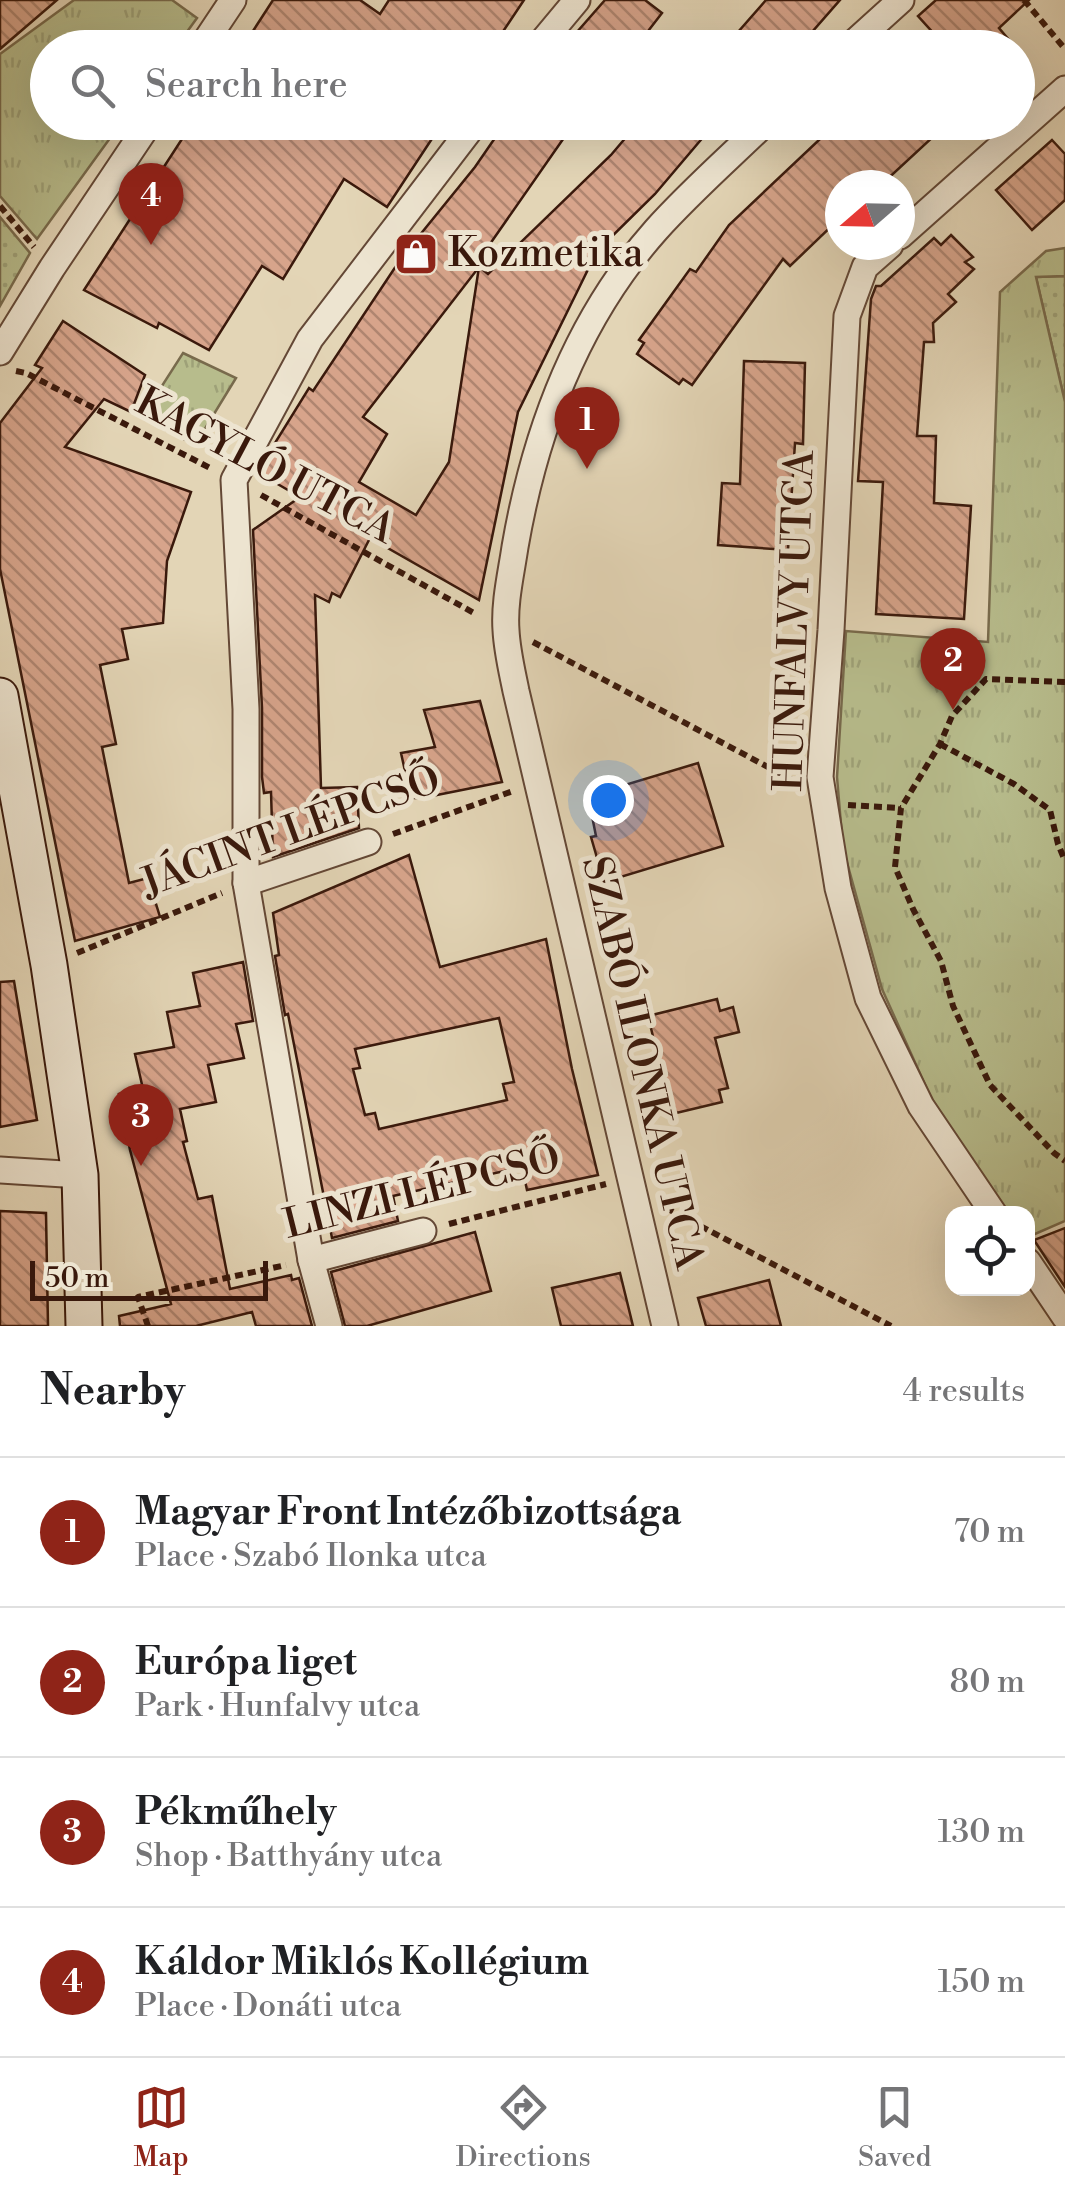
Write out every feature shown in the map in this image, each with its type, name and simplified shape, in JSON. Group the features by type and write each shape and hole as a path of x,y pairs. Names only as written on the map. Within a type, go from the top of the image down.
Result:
{"street":[{"path":"212,30 232,0"},
{"path":"552,30 577,0"},
{"path":"868,30 900,0"},
{"path":"1035,116 1065,89"},
{"path":"0,352 45,260 136,140"},
{"path":"329,1326 312,1260 246,883 246,708 234,480 310,339 462,140"},
{"name":"SZABÓ ILONKA UTCA","path":"665,1326 511,667 507,600 523,501 548,412 586,332 656,230 748,140"},
{"path":"915,223 1008,140"},
{"name":"HUNFALVY UTCA","path":"873,260 865,267 846,316 822,796 838,888 868,998 920,1106 989,1206"},
{"path":"0,696 49,964 80,1175 84,1326"},
{"name":"JÁCINT LÉPCSŐ","path":"246,883 368,842"},
{"path":"0,1170 80,1175"},
{"name":"LINZI LÉPCSŐ","path":"312,1260 423,1231"},
{"path":"1035,1272 1065,1317"}],"path":[{"path":"1024,0 1065,49"},
{"path":"0,206 45,260"},
{"name":"KAGYLÓ UTCA","path":"26,374 234,480 474,613"},
{"path":"532,641 822,796 846,804 901,808"},
{"path":"1065,682 986,679 952,716 940,744 901,808 895,867 941,961 953,1006 990,1085 1065,1161"},
{"path":"940,744 1014,784 1050,810 1065,861"},
{"name":"JÁCINT LÉPCSŐ","path":"368,842 537,783"},
{"name":"JÁCINT LÉPCSŐ","path":"71,955 246,883"},
{"name":"LINZI LÉPCSŐ","path":"423,1231 606,1184"},
{"path":"652,1200 891,1326"},
{"name":"LINZI LÉPCSŐ","path":"148,1326 138,1297 312,1260"}],"green space":[{"path":"74,0 172,0 197,18 188,30 33,30"},
{"path":"30,32 30,140 109,140 37,239 0,196 0,54"},
{"path":"0,217 30,253 0,306"},
{"path":"1065,248 1065,276 1036,277 1065,402 1065,1221 1035,1234 1035,1206 1001,1206 931,1098 882,989 843,848 837,777 846,631 988,642 1000,292 1046,251"},
{"path":"1065,276 1065,402 1036,277"},
{"path":"183,353 236,378 195,445 142,417"}],"building":[{"path":"0,0 57,0 0,49"},
{"path":"273,0 360,0 380,14 389,0 524,0 504,30 254,30"},
{"path":"605,0 645,0 662,13 649,30 579,30"},
{"path":"766,0 840,0 814,30 740,30"},
{"path":"936,0 1029,0 1001,30 931,30 918,16"},
{"path":"181,140 431,140 387,207 344,179 283,279 262,266 209,350 84,290"},
{"path":"494,140 562,140 476,264 488,274 624,140 701,140 655,194 597,251 518,412 479,600 370,538 340,597 332,593 329,602 315,595 321,788 357,787 359,828 273,857 271,792 264,793 262,777 253,530 300,497 257,472 309,388 313,391 402,257","holes":["479,267 449,462 416,515 359,482 387,434 363,417"]},
{"path":"819,140 930,140 897,170 825,170 825,232 790,266 783,259 692,385 683,379 679,384 637,354 644,343 639,340 690,269 696,272 729,225"},
{"path":"1052,140 1065,154 1065,200 1032,230 996,190"},
{"path":"951,235 973,257 965,262 974,269 948,294 956,302 933,323 934,342 924,342 917,436 936,436 934,503 971,506 964,619 876,614 883,482 858,481 871,299 876,286 915,260 915,255 934,238 941,245"},
{"path":"63,321 145,375 131,412 104,399 65,447 191,492 167,561 163,623 122,629 128,659 100,665 116,744 102,747 129,883 148,878 160,917 75,941 0,569 0,423 42,368 35,365"},
{"path":"744,361 805,363 803,444 795,443 788,550 718,545 722,483 740,484"},
{"path":"480,701 502,782 411,798 401,753 435,747 424,710"},
{"path":"698,763 723,846 604,882 591,837 596,836 588,796"},
{"path":"409,855 440,967 546,939 598,1175 527,1190 522,1167 393,1196 398,1221 332,1238 288,1014 285,1015 275,956 279,955 273,913","holes":["499,1018 514,1082 503,1084 507,1100 379,1129 375,1113 365,1115 353,1069 360,1068 355,1049"]},
{"path":"243,962 253,1021 236,1024 244,1058 208,1065 216,1102 180,1109 187,1141 183,1142 198,1199 212,1196 230,1289 291,1275 292,1280 299,1278 312,1326 256,1326 252,1312 196,1326 120,1326 119,1316 171,1304 119,1094 143,1089 135,1054 174,1047 167,1012 200,1006 193,973"},
{"path":"14,981 37,1120 0,1127 0,982"},
{"path":"717,999 720,1011 733,1007 739,1032 715,1038 728,1088 719,1090 722,1102 672,1114 648,1016"},
{"path":"0,1211 46,1213 48,1326 0,1326"},
{"path":"1065,1228 1065,1287 1035,1242"},
{"path":"475,1232 491,1291 367,1326 345,1326 331,1272"},
{"path":"620,1273 633,1326 561,1326 552,1288"},
{"path":"769,1280 781,1326 706,1326 698,1298"}],"place":[{"name":"Káldor Miklós Kollégium","path":"151,245"},
{"name":"Kozmetika","path":"416,254"},
{"name":"Magyar Front Intézőbizottsága","path":"587,469"},
{"name":"Európa liget","path":"953,710"},
{"name":"Pékműhely","path":"141,1166"}]}
